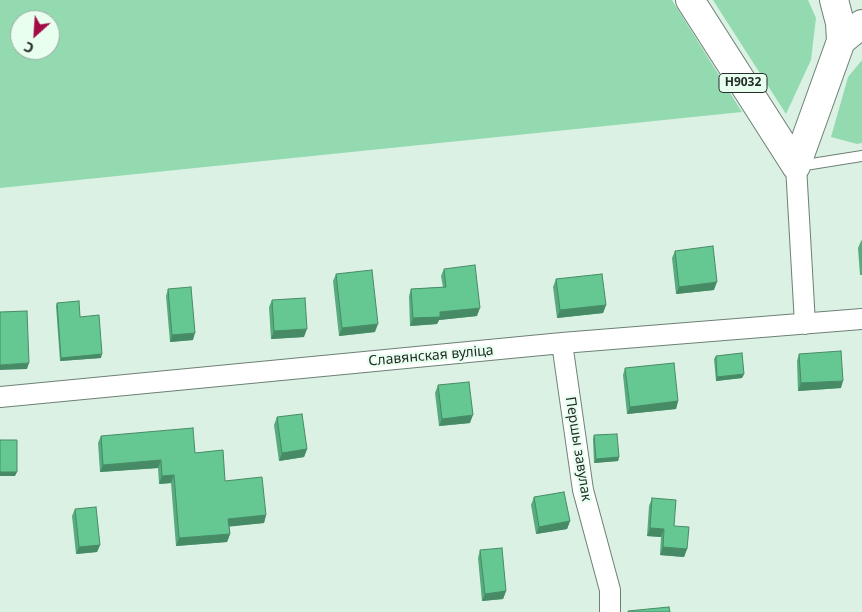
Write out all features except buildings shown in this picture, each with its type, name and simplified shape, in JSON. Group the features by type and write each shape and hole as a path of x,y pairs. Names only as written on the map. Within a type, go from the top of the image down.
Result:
{"highway":[{"name":"Н9032","path":"690,0 796,166"},
{"name":"Н9032","path":"796,166 840,41 840,23 834,0"},
{"path":"840,41 862,24"}],"street":[{"name":"Н9032","path":"796,166 805,324"},
{"name":"Славянская вуліца","path":"0,397 562,343 862,319"},
{"name":"Першы завулак","path":"562,343 582,490 610,590 610,612"}],"lane":[{"path":"796,166 862,156"}],"green space":[{"path":"0,0 672,0 742,112 0,188"},
{"path":"713,0 808,0 816,18 811,60 786,114"},
{"path":"862,60 862,143 857,144 831,137 848,77"}]}
